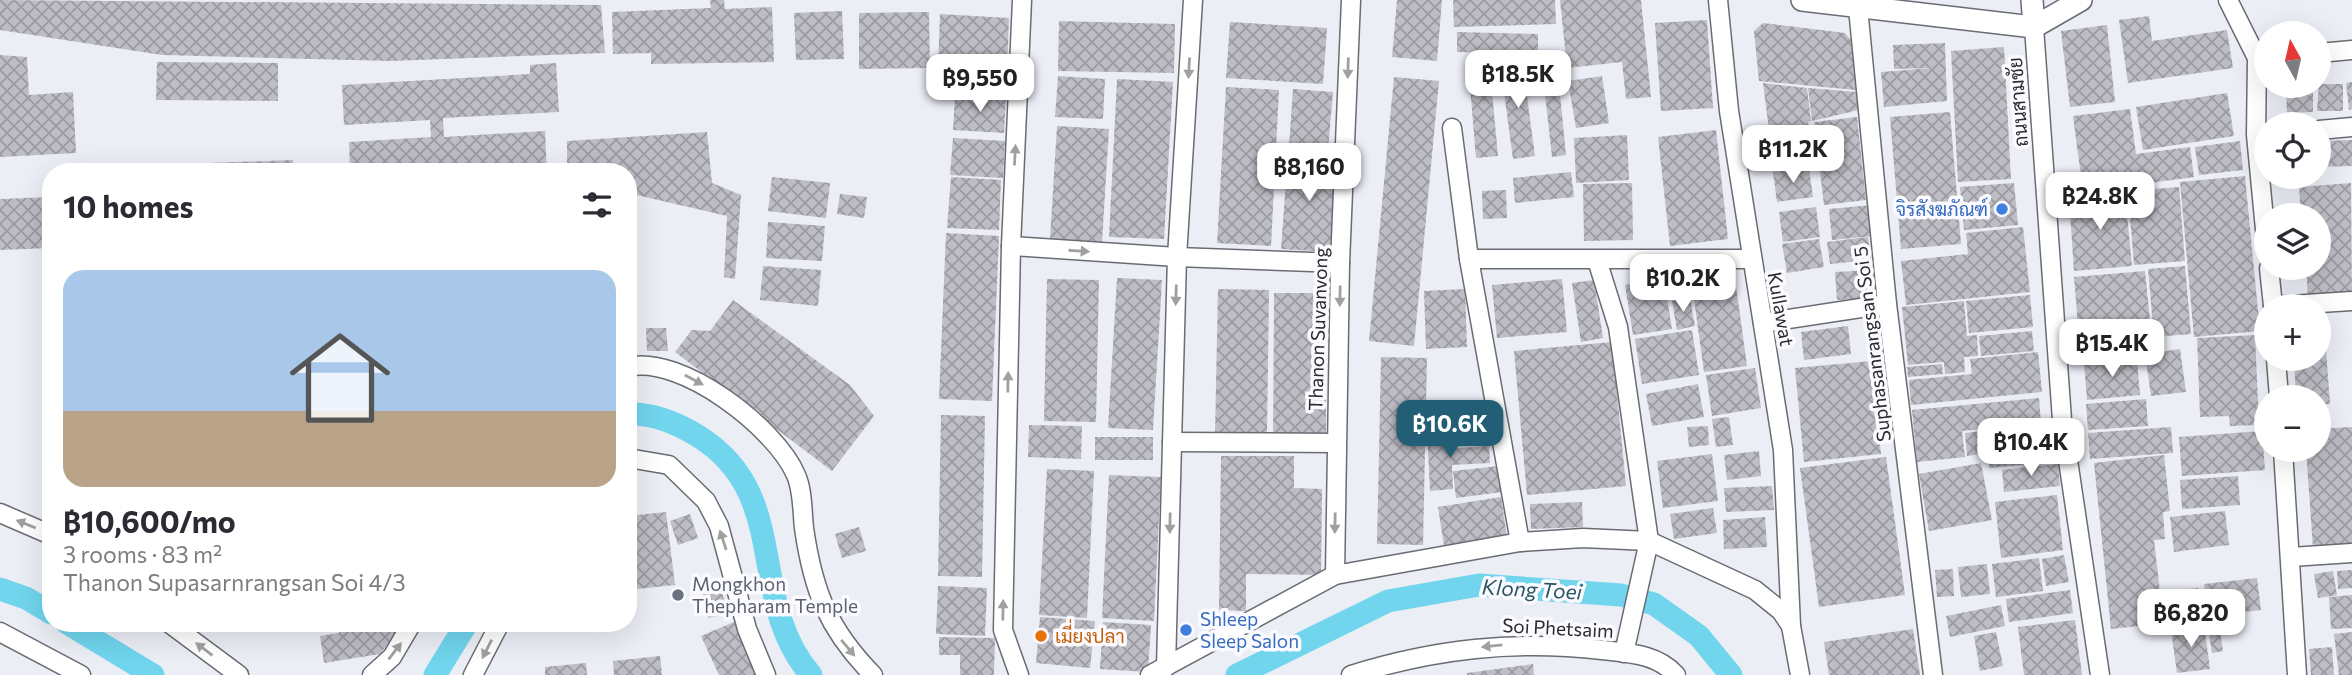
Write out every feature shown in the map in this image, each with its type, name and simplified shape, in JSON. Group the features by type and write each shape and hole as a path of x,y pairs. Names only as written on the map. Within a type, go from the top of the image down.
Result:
{"street":[{"path":"1019,675 1003,631 1011,246 1022,0"},
{"path":"1158,671 1172,442 1177,257 1192,0"},
{"name":"Thanon Suvanvong","path":"1335,575 1340,263 1351,0"},
{"name":"Kullawat","path":"1718,0 1729,111 1783,450 1791,626 1800,675"},
{"path":"1802,0 2034,27 2081,0"},
{"path":"2032,0 2034,27"},
{"path":"2228,0 2254,44"},
{"name":"Suphasanrangsan Soi 5","path":"1858,8 1887,304 1933,675"},
{"name":"ถนนสามชัย","path":"2034,27 2062,420 2100,675"},
{"path":"2331,52 2352,50"},
{"path":"2331,129 2352,127"},
{"path":"1452,128 1469,260 1520,542"},
{"path":"1011,246 1177,257 1340,263"},
{"path":"1469,260 1751,259"},
{"path":"1597,260 1618,327 1649,541 1643,578 1623,653"},
{"path":"2331,302 2352,301"},
{"path":"1763,323 1887,304"},
{"path":"637,367 671,369 686,375 746,415 779,448 800,484 805,529 822,607 838,636 873,675"},
{"path":"1172,442 1336,443"},
{"path":"637,460 670,465 706,501 722,536 747,629 766,675"},
{"path":"2284,462 2298,675"},
{"path":"0,513 42,531"},
{"path":"1158,671 1335,575 1520,542 1583,538 1649,541 1755,590 1781,611 1791,626"},
{"path":"2291,557 2352,553"},
{"path":"0,632 81,675"},
{"path":"181,632 239,675"},
{"path":"372,675 396,650 407,632"},
{"path":"473,675 495,632"},
{"name":"Soi Phetsaim","path":"1351,675 1395,662 1496,645 1571,647 1623,653 1661,662 1676,675"}],"building":[{"path":"0,0 601,5 605,53 390,61 162,55 0,30"},
{"path":"710,0 724,0 725,9 772,7 774,62 651,64 651,53 613,54 612,12 711,8"},
{"path":"1397,0 1442,0 1437,61 1392,57"},
{"path":"1453,0 1555,0 1556,24 1454,27"},
{"path":"1560,0 1641,0 1651,97 1626,99 1622,62 1567,68"},
{"path":"842,11 844,59 796,60 794,13"},
{"path":"929,12 930,68 859,69 859,13"},
{"path":"940,14 1009,18 1007,71 938,68"},
{"path":"2149,16 2152,41 2227,30 2233,68 2128,83 2119,20"},
{"path":"1707,20 1713,108 1661,111 1655,23"},
{"path":"1059,21 1175,24 1174,73 1058,71"},
{"path":"1230,22 1327,28 1323,84 1226,78"},
{"path":"1763,23 1845,33 1855,45 1856,90 1759,81 1754,31"},
{"path":"2107,25 2115,102 2070,107 2061,31"},
{"path":"1457,32 1538,34 1538,54 1457,52"},
{"path":"1945,43 1947,101 1884,107 1881,72 1932,68 1894,69 1893,45"},
{"path":"2004,47 2011,179 1958,182 1951,51"},
{"path":"0,55 27,57 29,95 73,92 76,153 0,157"},
{"path":"1489,60 1498,156 1476,158 1468,62"},
{"path":"1522,60 1535,156 1513,159 1500,63"},
{"path":"157,62 278,63 278,101 156,100"},
{"path":"556,63 559,112 443,118 444,137 545,131 547,163 350,163 349,142 431,137 430,120 344,125 342,85 530,74 530,65"},
{"path":"957,70 1008,73 1007,92 956,90"},
{"path":"1558,74 1566,155 1552,157 1543,76"},
{"path":"1058,76 1105,79 1103,119 1055,117"},
{"path":"1602,76 1609,123 1576,128 1568,81"},
{"path":"1394,77 1439,81 1414,346 1369,341"},
{"path":"1117,79 1173,82 1164,239 1109,237"},
{"path":"2352,82 2352,109 2349,110 2346,83"},
{"path":"1763,83 1807,88 1811,121 1808,122 1816,165 1774,170"},
{"path":"2331,84 2343,84 2343,111 2317,111 2318,98 2331,98"},
{"path":"1226,87 1279,90 1271,246 1217,243"},
{"path":"1808,88 1857,92 1859,110 1812,121"},
{"path":"1293,89 1333,92 1328,150 1289,147"},
{"path":"2227,93 2234,136 2143,150 2136,107"},
{"path":"955,96 1006,98 1004,133 953,130"},
{"path":"2286,98 2313,98 2313,112 2287,112"},
{"path":"2130,109 2136,154 2190,147 2194,177 2083,192 2073,116"},
{"path":"1950,112 1961,244 1901,249 1890,117"},
{"path":"1857,117 1866,200 1824,205 1814,122"},
{"path":"1057,126 1109,129 1102,242 1050,239"},
{"path":"1716,130 1728,239 1670,246 1658,137"},
{"path":"707,132 712,183 741,195 735,279 724,277 727,216 637,195 637,163 567,163 567,141"},
{"path":"1627,135 1629,180 1576,183 1574,138"},
{"path":"953,138 1005,141 1003,178 950,175"},
{"path":"2352,140 2352,166 2331,167 2331,141"},
{"path":"2240,141 2243,170 2199,175 2195,147"},
{"path":"1288,154 1336,157 1330,252 1281,249"},
{"path":"293,160 293,163 209,163"},
{"path":"1809,168 1813,197 1777,202 1773,172"},
{"path":"1571,172 1574,197 1515,203 1513,178"},
{"path":"2245,176 2256,294 2254,294 2254,332 2194,337 2180,182"},
{"path":"772,177 830,183 826,218 768,211"},
{"path":"951,177 1001,180 999,230 947,228"},
{"path":"1632,183 1633,240 1584,241 1583,184"},
{"path":"2014,183 2018,225 1964,230 1960,187"},
{"path":"2351,183 2352,294 2308,294 2307,280 2331,280 2331,203 2300,203 2299,189 2331,189 2331,185"},
{"path":"2179,187 2185,261 2134,265 2128,191"},
{"path":"1506,190 1507,218 1483,219 1482,191"},
{"path":"840,194 867,197 864,218 837,214"},
{"path":"2125,194 2132,266 2074,271 2069,198"},
{"path":"42,197 42,248 0,250 0,199"},
{"path":"1872,205 1874,236 1832,240 1829,209"},
{"path":"1816,207 1820,237 1783,242 1779,212"},
{"path":"768,222 825,226 822,261 766,258"},
{"path":"2023,227 2030,292 1906,305 1901,261 1968,254 1966,233"},
{"path":"946,233 999,236 992,401 939,399"},
{"path":"1868,237 1871,260 1830,264 1827,242"},
{"path":"1819,239 1824,267 1787,273 1782,244"},
{"path":"763,266 821,270 818,306 760,300"},
{"path":"2185,266 2191,334 2154,337 2148,269"},
{"path":"1875,270 1876,298 1837,300 1835,272"},
{"path":"1734,271 1747,366 1704,372 1691,277"},
{"path":"2145,271 2151,330 2079,337 2074,277"},
{"path":"1117,278 1162,280 1153,430 1108,428"},
{"path":"1047,279 1099,280 1096,422 1044,421"},
{"path":"1562,279 1567,332 1497,338 1492,285"},
{"path":"1664,279 1672,329 1633,335 1625,285"},
{"path":"1594,280 1603,338 1581,342 1572,283"},
{"path":"1218,289 1269,290 1267,435 1215,434"},
{"path":"1465,289 1467,347 1426,349 1424,291"},
{"path":"1274,293 1326,293 1326,439 1273,439"},
{"path":"2030,295 2033,327 1969,333 1966,301"},
{"path":"1690,298 1695,326 1677,330 1672,301"},
{"path":"733,300 850,385 874,416 832,471 675,352 692,330 710,331"},
{"path":"1964,301 1967,336 1977,335 1978,356 1964,357 1965,372 1945,374 1944,362 1908,365 1902,307"},
{"path":"1848,326 1851,354 1804,360 1801,332"},
{"path":"646,328 666,328 668,351 647,351"},
{"path":"1692,330 1699,375 1642,384 1635,339"},
{"path":"2032,331 2034,351 1981,356 1979,336"},
{"path":"2254,335 2254,371 2257,371 2257,385 2254,385 2254,425 2230,426 2229,416 2200,417 2197,338"},
{"path":"2126,337 2128,355 2084,359 2083,340"},
{"path":"1612,342 1626,486 1527,495 1514,351"},
{"path":"2180,349 2186,392 2151,396 2145,354"},
{"path":"2038,352 2042,392 1911,405 1909,380 1972,374 1970,359"},
{"path":"1381,357 1427,358 1423,545 1377,544"},
{"path":"2137,359 2140,395 2087,400 2084,363"},
{"path":"1872,361 1881,454 1804,462 1795,368"},
{"path":"1942,364 1943,374 1908,377 1907,367"},
{"path":"1755,368 1761,408 1712,416 1706,375"},
{"path":"2295,371 2328,371 2329,385 2295,385"},
{"path":"1698,384 1704,417 1652,426 1646,394"},
{"path":"2039,398 2041,423 1962,431 1965,457 1917,462 1912,410"},
{"path":"2146,399 2148,426 2088,430 2086,404"},
{"path":"1479,400 1479,424 1434,425 1433,401"},
{"path":"941,415 985,416 982,577 938,576"},
{"path":"1729,417 1733,445 1716,447 1712,419"},
{"path":"2055,424 2059,461 1989,468 1988,453 1967,456 1965,433"},
{"path":"1029,425 1082,426 1081,459 1028,457"},
{"path":"1708,426 1709,445 1689,447 1687,427"},
{"path":"2171,427 2173,453 2090,459 2088,433"},
{"path":"2352,427 2352,545 2313,548 2307,462 2331,462 2331,428"},
{"path":"1446,430 1447,449 1489,446 1490,463 1452,465 1453,489 1430,491 1427,431"},
{"path":"2254,432 2254,462 2264,462 2265,470 2182,476 2179,437"},
{"path":"1095,437 1153,437 1153,460 1095,460"},
{"path":"1759,451 1761,476 1727,480 1724,455"},
{"path":"1712,454 1718,501 1663,508 1657,461"},
{"path":"2164,455 2170,511 2163,512 2165,539 2154,540 2160,592 2198,588 2202,619 2111,629 2094,463"},
{"path":"1221,456 1294,456 1294,488 1322,489 1321,575 1246,574 1246,611 1219,610"},
{"path":"1886,457 1905,595 1819,607 1800,468"},
{"path":"1981,463 1992,520 1929,531 1919,474"},
{"path":"2058,464 2060,486 2004,492 2002,470"},
{"path":"1499,466 1502,492 1456,498 1453,471"},
{"path":"1047,469 1094,471 1087,618 1039,615"},
{"path":"1109,475 1161,477 1154,621 1102,618"},
{"path":"2238,476 2240,505 2182,509 2180,480"},
{"path":"1772,486 1774,510 1726,512 1724,488"},
{"path":"2057,495 2063,550 2001,558 1995,502"},
{"path":"1501,497 1507,537 1444,546 1438,507"},
{"path":"1582,502 1583,527 1531,529 1530,504"},
{"path":"1713,508 1717,533 1674,539 1670,514"},
{"path":"2225,511 2229,545 2174,552 2170,517"},
{"path":"666,512 675,585 637,589 637,515"},
{"path":"690,514 698,538 678,545 670,521"},
{"path":"1765,517 1767,547 1724,549 1723,520"},
{"path":"859,527 866,551 842,558 835,534"},
{"path":"2064,555 2069,582 2046,586 2042,559"},
{"path":"2039,558 2043,591 1996,597 1992,564"},
{"path":"1987,564 1990,594 1961,597 1958,567"},
{"path":"1953,569 1954,596 1937,597 1935,570"},
{"path":"2352,570 2352,588 2338,589 2337,571"},
{"path":"2333,571 2337,595 2318,598 2314,574"},
{"path":"2257,578 2261,610 2208,616 2204,584"},
{"path":"938,586 987,588 985,636 936,634"},
{"path":"2070,590 2073,613 2009,622 2006,599"},
{"path":"722,591 727,614 708,618 703,594"},
{"path":"2352,595 2352,628 2331,629 2329,597"},
{"path":"2001,605 2005,626 1950,637 1946,616"},
{"path":"1040,617 1095,621 1090,668 1036,663"},
{"path":"2075,620 2082,675 2024,675 2018,627"},
{"path":"734,622 758,675 719,675 701,636"},
{"path":"1103,622 1151,625 1148,672 1100,669"},
{"path":"2204,625 2210,669 2177,673 2171,630"},
{"path":"2219,625 2223,651 2212,653 2208,627"},
{"path":"1913,629 1920,675 1829,675 1824,642"},
{"path":"397,632 380,654 324,663 320,636"},
{"path":"1996,632 2003,666 1980,671 1974,636"},
{"path":"2352,632 2352,675 2339,675 2334,634"},
{"path":"939,637 995,638 994,675 960,675 960,655 939,655"},
{"path":"2332,647 2334,675 2311,675 2309,649"},
{"path":"660,656 662,675 614,675 613,661"},
{"path":"586,663 587,675 545,675 545,667"},
{"path":"1533,664 1534,675 1467,675 1467,673"}],"waterway":[{"name":"Klong Toei","path":"637,414 665,420 698,436 727,460 746,487 758,517 779,613 791,645 811,675"},
{"name":"Klong Toei","path":"1237,675 1388,601 1479,585 1621,595 1654,604 1699,636 1731,675"},
{"name":"Klong Toei","path":"0,589 26,598 42,608"},
{"name":"Klong Toei","path":"82,632 153,675"},
{"name":"Klong Toei","path":"435,675 461,632"}],"place":[{"name":"จิรสังฆภัณฑ์","path":"2002,209"},
{"name":"Mongkhon Thepharam Temple","path":"678,595"},
{"name":"Shleep Sleep Salon","path":"1186,630"},
{"name":"เมี่ยงปลา","path":"1041,636"}]}
